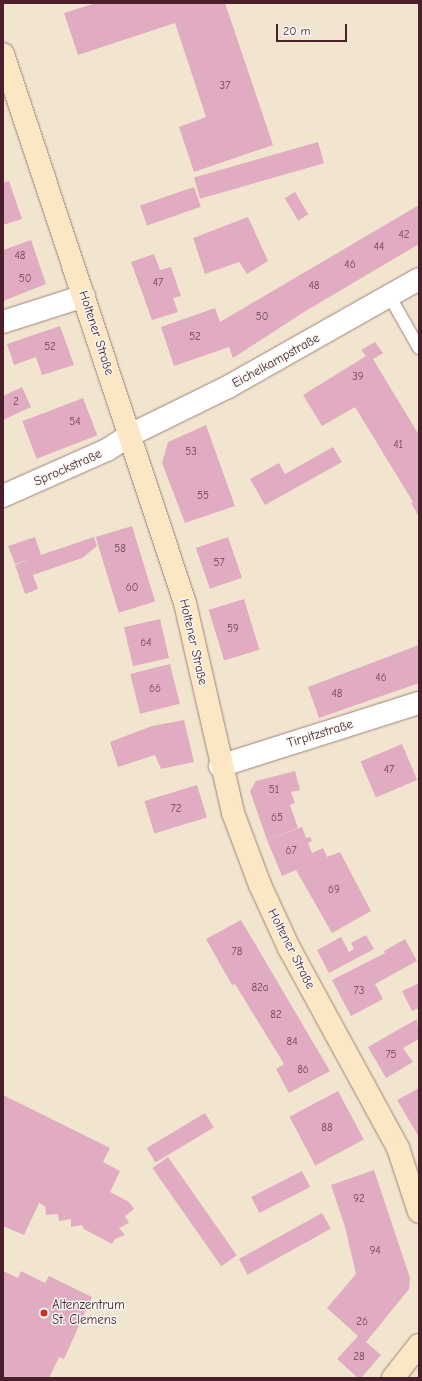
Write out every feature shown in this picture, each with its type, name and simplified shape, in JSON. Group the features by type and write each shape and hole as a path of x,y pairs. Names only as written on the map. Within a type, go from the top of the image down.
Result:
{"main road":[{"name":"Holtener Straße","path":"3,54 185,604 220,766 233,814 260,885 289,948 398,1148 419,1212"},
{"path":"393,1378 419,1345"}],"street":[{"name":"Eichelkampstraße","path":"130,435 228,387 390,297 419,279"},
{"path":"3,322 84,296"},
{"name":"Sprockstraße","path":"3,496 107,450 130,435"},
{"name":"Tirpitzstraße","path":"220,766 419,703"}],"lane":[{"path":"390,297 419,348"}],"building":[{"path":"96,3 225,3 273,145 194,172 179,127 206,117 175,23 78,55 64,13"},
{"path":"318,142 324,163 200,199 194,178"},
{"path":"9,181 22,219 3,225 3,183"},
{"path":"194,187 201,207 147,225 140,206"},
{"path":"295,192 308,214 298,220 285,198"},
{"path":"419,205 419,244 304,312 233,358 229,347 174,366 161,327 215,308 220,322"},
{"path":"248,217 268,261 247,274 239,262 205,274 193,238"},
{"path":"31,240 46,284 3,301 3,250"},
{"path":"154,254 160,270 171,267 181,296 173,298 178,312 152,320 131,262"},
{"path":"60,326 74,365 42,375 36,357 14,365 7,344"},
{"path":"375,342 383,353 373,359 419,435 419,517 411,503 413,502 355,407 322,426 303,395 366,356 361,350"},
{"path":"22,387 31,407 3,420 3,396"},
{"path":"83,398 97,435 37,459 22,421"},
{"path":"206,425 235,506 185,523 162,463 168,442"},
{"path":"333,447 342,462 265,505 250,479 279,463 285,474"},
{"path":"132,526 155,602 119,613 96,537"},
{"path":"35,537 41,555 94,537 97,546 82,558 33,575 38,589 25,594 15,565 30,559 15,564 8,546"},
{"path":"228,537 242,578 210,589 196,548"},
{"path":"244,599 259,650 224,661 209,610"},
{"path":"160,619 169,658 133,666 124,627"},
{"path":"419,645 419,683 319,718 308,687"},
{"path":"170,664 180,704 140,714 130,674"},
{"path":"184,720 194,762 161,769 155,755 118,767 110,742 152,726"},
{"path":"402,744 417,780 376,797 361,762"},
{"path":"295,771 300,790 291,792 295,803 290,805 298,828 267,840 250,791 256,781"},
{"path":"197,785 207,818 154,834 144,801"},
{"path":"302,827 306,838 310,837 312,841 308,843 312,853 323,848 327,857 340,852 371,911 332,933 296,870 282,876 267,840"},
{"path":"241,920 330,1071 289,1093 276,1069 284,1064 235,984 232,985 206,939"},
{"path":"366,935 374,949 329,973 317,950 341,937 349,952 354,949 351,943"},
{"path":"405,939 417,961 375,984 383,999 351,1016 332,980 385,953 384,951"},
{"path":"419,983 419,1008 412,1011 402,991"},
{"path":"417,1019 419,1039 403,1048 413,1062 386,1078 368,1047"},
{"path":"419,1088 419,1137 397,1100"},
{"path":"338,1091 364,1140 315,1165 289,1117"},
{"path":"3,1095 110,1148 103,1162 120,1171 110,1192 129,1202 134,1209 125,1216 129,1223 119,1228 125,1235 115,1239 112,1244 84,1229 82,1225 71,1227 71,1219 59,1221 58,1214 46,1215 45,1206 39,1203 24,1235 3,1226"},
{"path":"205,1113 214,1128 155,1163 147,1148"},
{"path":"168,1157 237,1255 221,1266 152,1168"},
{"path":"374,1170 410,1278 409,1289 366,1342 381,1355 361,1378 358,1378 337,1359 358,1336 327,1308 356,1274 345,1227 331,1185"},
{"path":"302,1171 310,1187 259,1213 251,1197"},
{"path":"322,1213 331,1229 248,1275 239,1259"},
{"name":"Altenzentrum St. Clemens","path":"3,1271 18,1278 21,1271 45,1283 49,1276 92,1297 64,1359 59,1357 49,1378 3,1378"}],"place":[{"name":"Altenzentrum St. Clemens","path":"44,1313"}]}
